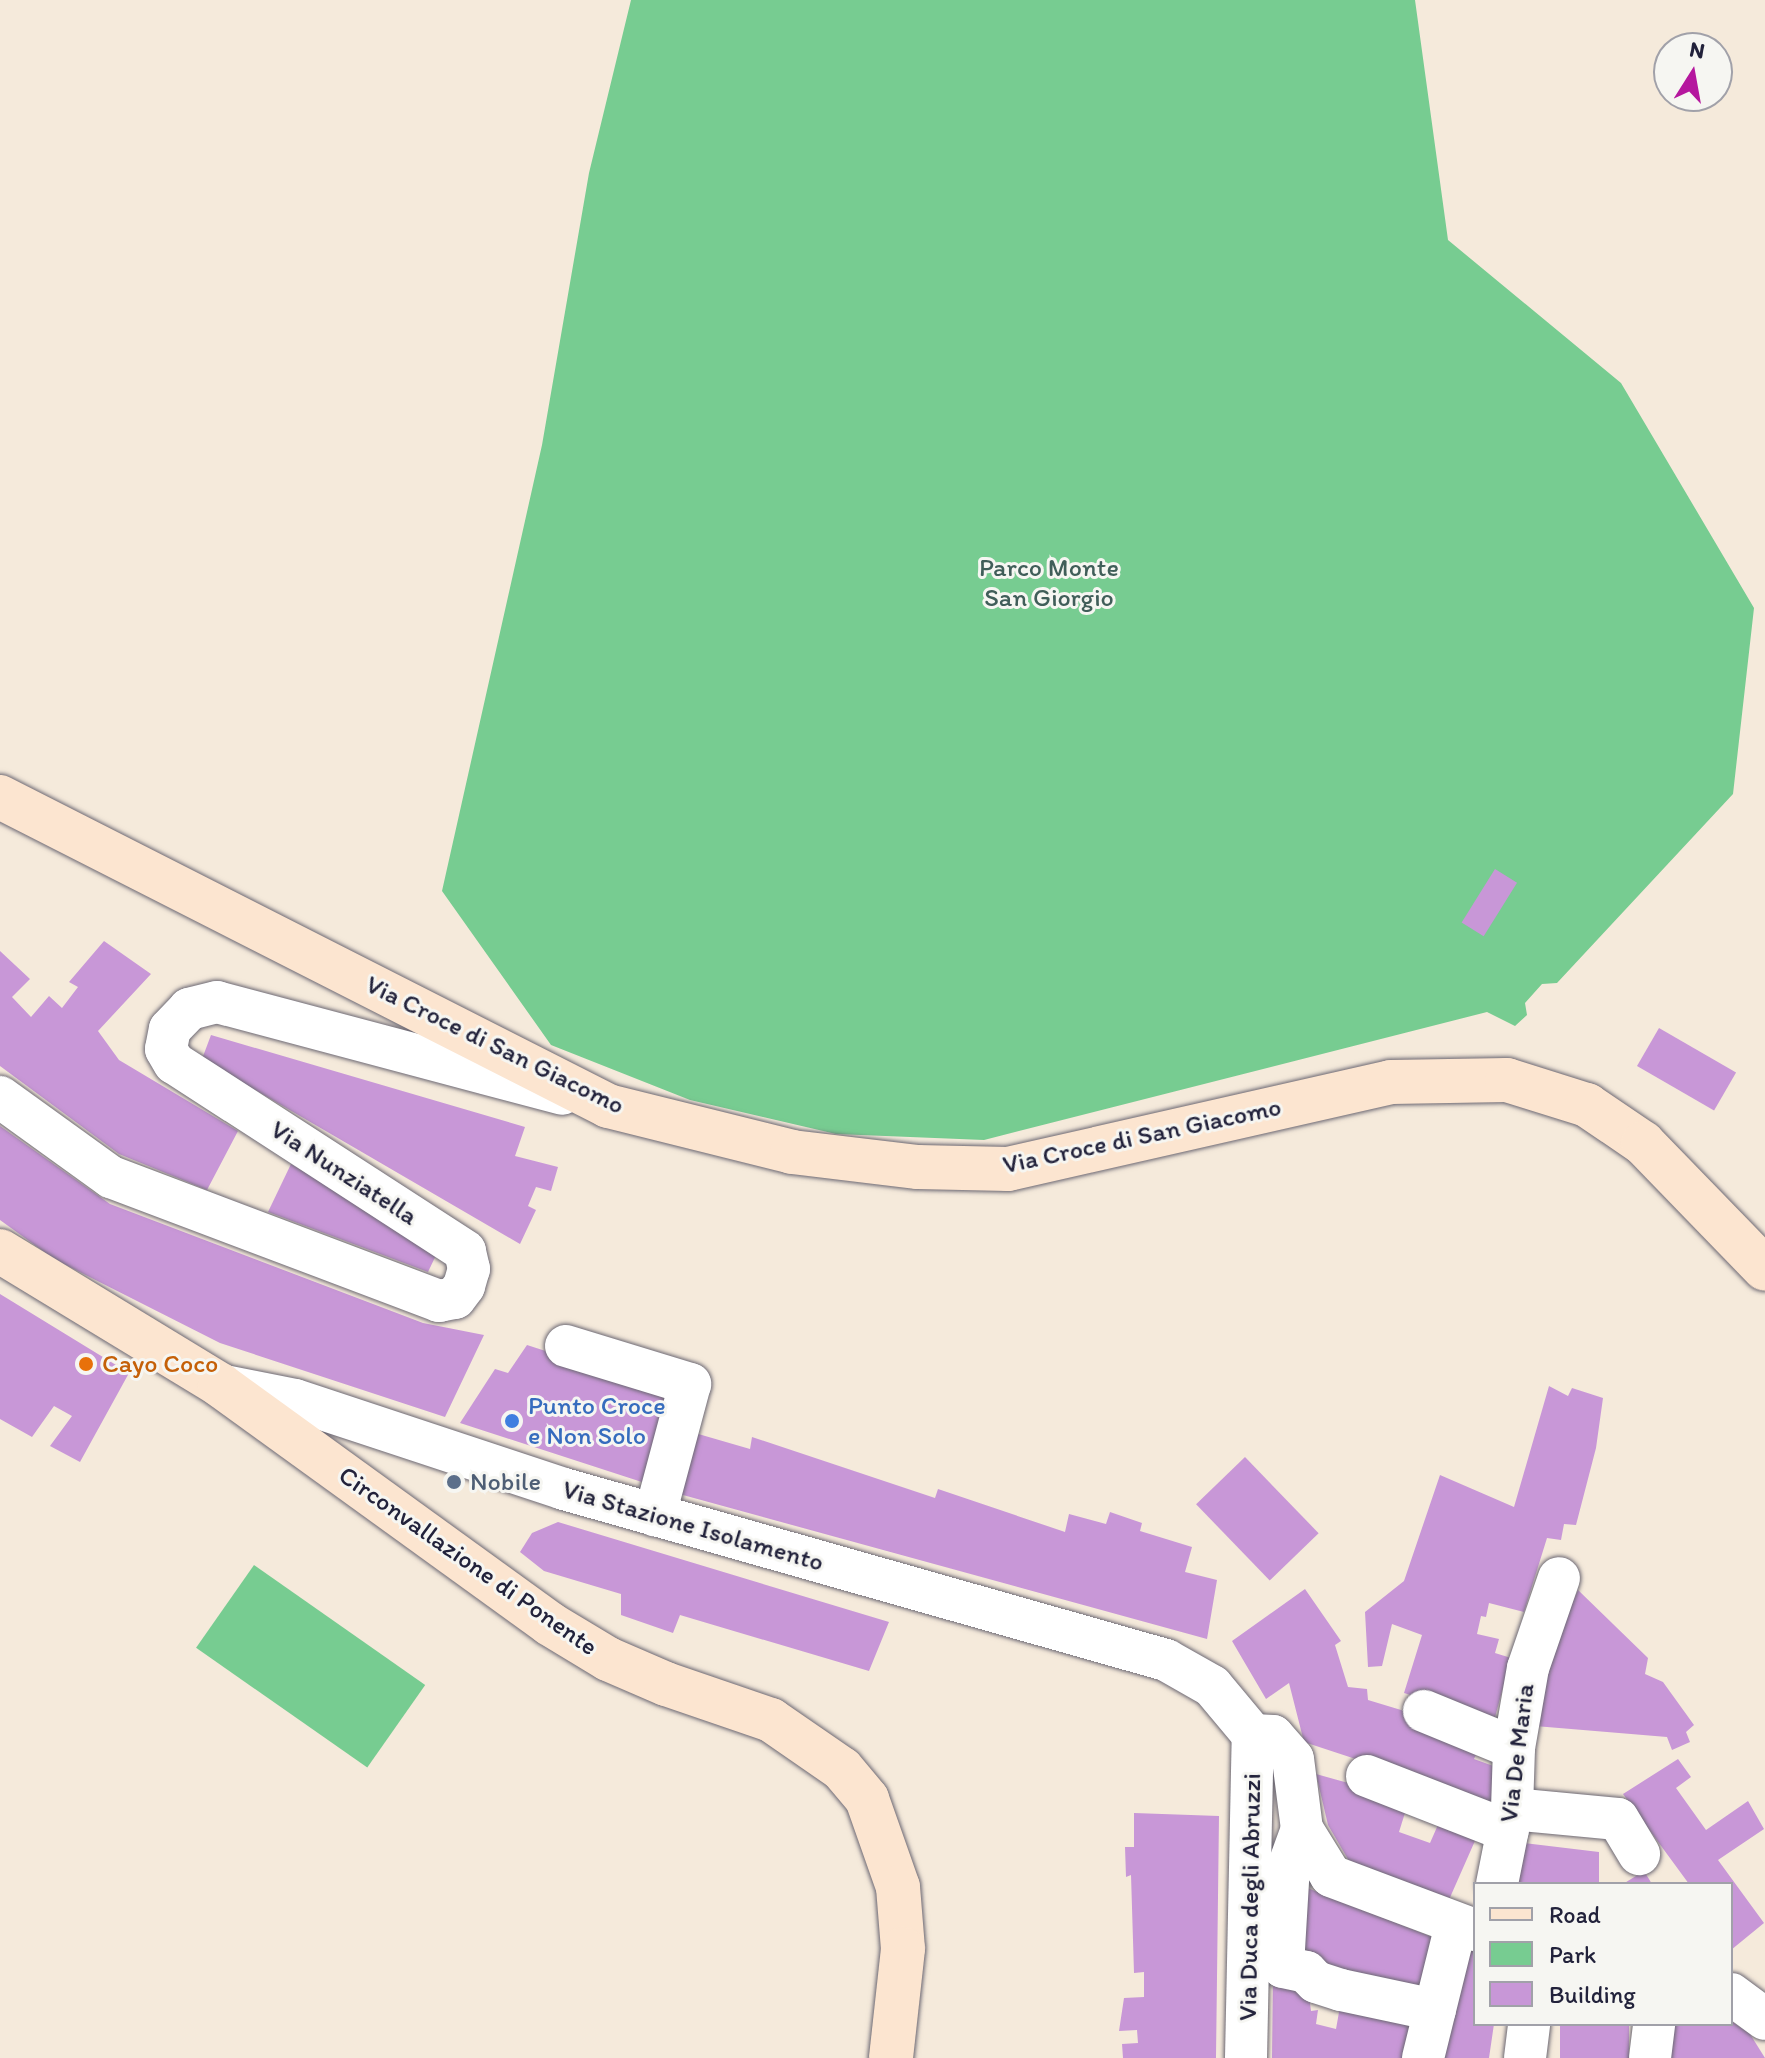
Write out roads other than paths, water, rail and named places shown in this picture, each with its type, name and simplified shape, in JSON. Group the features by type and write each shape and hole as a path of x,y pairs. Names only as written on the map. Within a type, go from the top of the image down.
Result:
{"main road":[{"name":"Via Croce di San Giacomo","path":"0,797 608,1106 792,1152 918,1167 1008,1169 1391,1082 1507,1080 1587,1105 1643,1143 1765,1269"},
{"name":"Via Stazione Isolamento","path":"0,1251 220,1385"},
{"name":"Circonvallazione di Ponente","path":"220,1385 573,1638 666,1684 771,1720 842,1769 867,1799 898,1887 903,1949 891,2058"}],"street":[{"name":"Via Nunziatella","path":"0,1097 111,1177 439,1301 455,1298 464,1286 469,1269 465,1251 174,1063 166,1049 170,1029 189,1009 217,1002 608,1106"},
{"path":"566,1346 690,1384 655,1515"},
{"name":"Via Stazione Isolamento","path":"220,1385 295,1400 655,1515 1166,1660 1212,1686 1253,1735"},
{"name":"Via De Maria","path":"1497,1882 1510,1820 1514,1748 1528,1668 1559,1578"},
{"path":"1424,1711 1514,1748"},
{"path":"1253,1735 1273,1736 1293,1759 1302,1829 1331,1876 1466,1927 1435,2010 1423,2058"},
{"name":"Via Duca degli Abruzzi","path":"1246,2058 1253,1735"},
{"path":"1367,1776 1510,1820 1618,1819 1639,1854"},
{"path":"1302,1829 1289,1865 1283,1967 1306,1972 1316,1982 1341,1990 1435,2010"},
{"path":"1733,1995 1765,2019"},
{"path":"1525,2058 1529,2026"},
{"path":"1650,2058 1654,2026"}],"place":[{"name":"Cayo Coco","path":"86,1364"},
{"name":"Punto Croce e Non Solo","path":"512,1421"},
{"name":"Nobile","path":"454,1482"}],"park label":[{"name":"Parco Monte San Giorgio","path":"1049,583"}]}
